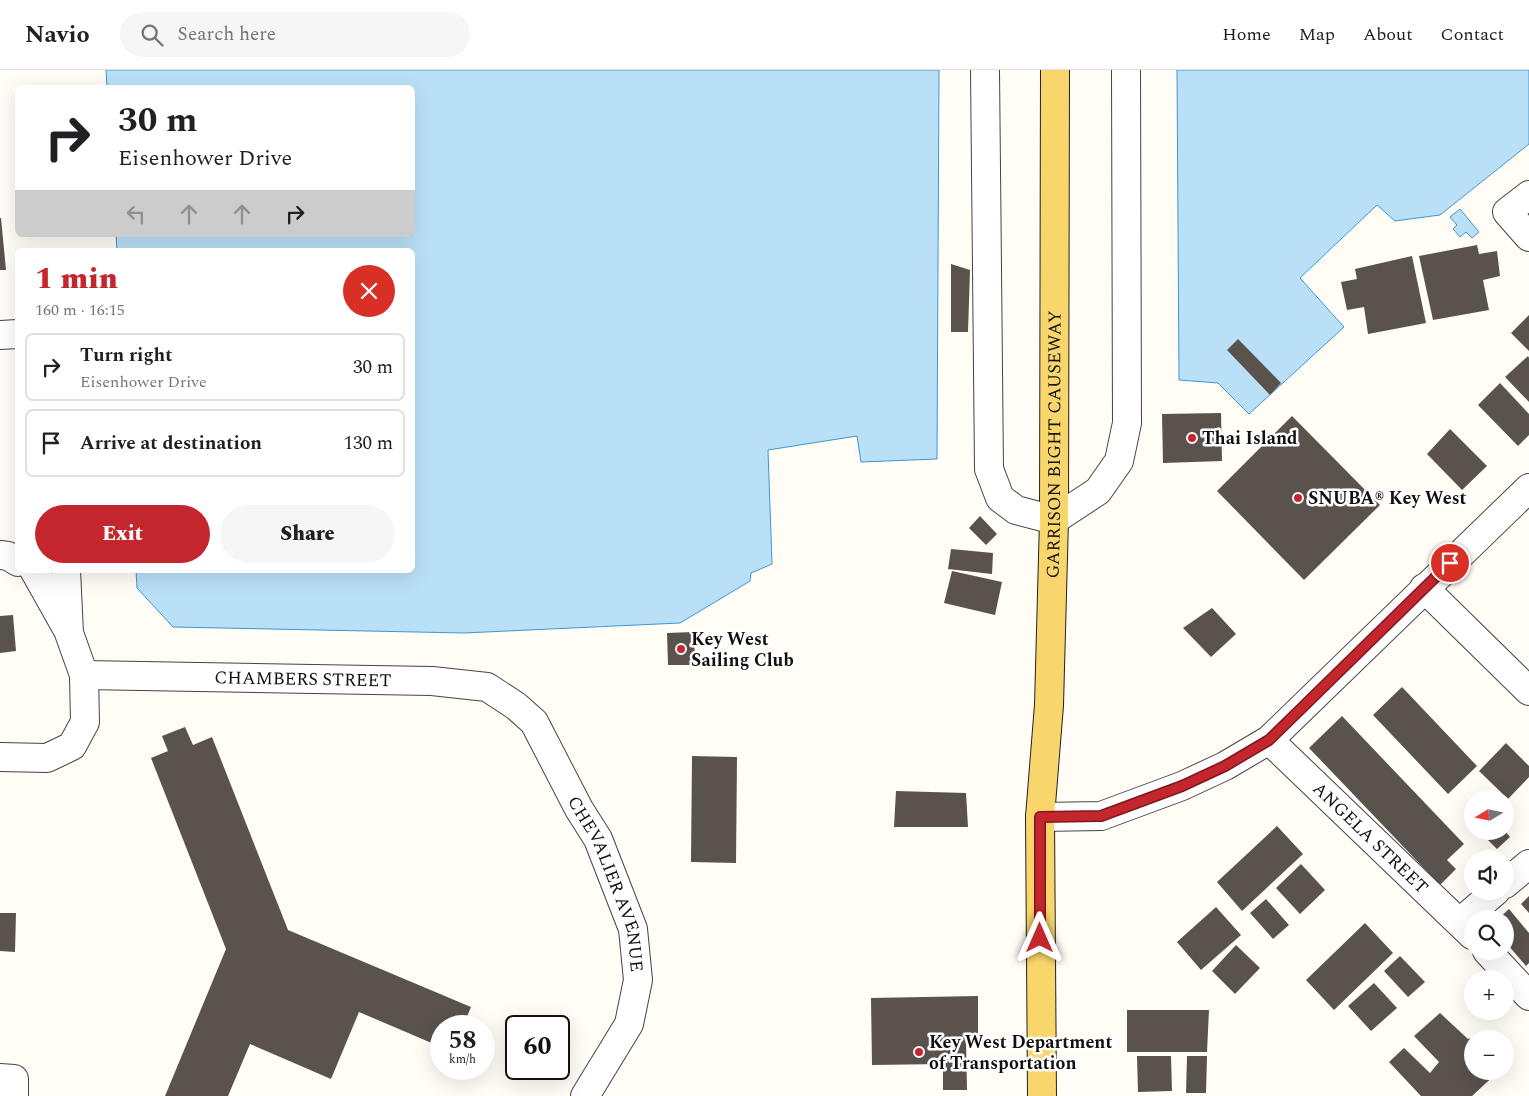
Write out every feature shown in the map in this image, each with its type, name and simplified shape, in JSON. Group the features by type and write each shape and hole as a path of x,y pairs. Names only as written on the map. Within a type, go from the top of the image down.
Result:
{"main road":[{"name":"GARRISON BIGHT CAUSEWAY","path":"1042,1096 1040,817 1049,705 1054,520 1055,70"}],"street":[{"path":"985,70 989,469 1000,498 1016,510 1054,520 1098,491 1118,462 1127,423 1126,70"},
{"path":"1529,196 1507,212 1529,237"},
{"path":"0,335 15,334"},
{"path":"1040,817 1101,816 1182,786 1225,766 1269,740 1529,488"},
{"path":"0,555 8,556 15,560"},
{"path":"0,757 47,758 72,746 85,722 84,675 69,632 36,573"},
{"path":"66,573 69,632"},
{"path":"1424,588 1529,691"},
{"name":"CHAMBERS STREET","path":"84,675 432,682 486,687 516,706"},
{"name":"CHEVALIER AVENUE","path":"516,706 534,722 579,808 598,839 633,929 638,980 629,1024 585,1096"},
{"name":"ANGELA STREET","path":"1269,740 1464,926"},
{"path":"1514,876 1529,864"},
{"path":"1481,910 1489,900"},
{"path":"1495,960 1529,996"},
{"path":"0,1078 14,1079 14,1096"}],"water":[{"path":"106,70 939,70 937,459 861,462 857,436 768,450 772,564 751,573 750,581 680,623 464,633 173,627 137,588 136,573 415,573 415,248 117,248 116,237 415,237 415,85 107,85"},
{"path":"1177,70 1529,70 1529,144 1440,215 1395,221 1377,205 1300,278 1344,327 1249,414 1218,383 1179,380"},
{"path":"1460,209 1479,232 1472,238 1466,232 1460,237 1453,229 1457,225 1450,217"}],"building":[{"path":"1,218 6,270 0,270"},
{"path":"1477,245 1479,254 1497,251 1500,276 1483,280 1489,310 1433,320 1419,256"},
{"path":"1412,256 1426,323 1368,334 1364,307 1347,310 1341,282 1357,279 1355,269"},
{"path":"951,264 970,270 968,332 951,332"},
{"path":"1529,315 1529,351 1511,333"},
{"path":"1238,339 1281,383 1270,395 1227,350"},
{"path":"1528,356 1529,358 1529,402 1505,377"},
{"path":"1500,383 1529,414 1529,435 1518,446 1478,405"},
{"name":"Thai Island","path":"1221,413 1222,461 1163,463 1162,414"},
{"name":"SNUBA® Key West","path":"1292,416 1380,505 1304,580 1217,491"},
{"path":"1450,429 1487,466 1462,490 1427,454"},
{"path":"980,516 997,534 986,545 969,528"},
{"path":"951,549 993,553 992,574 948,569"},
{"path":"952,571 1002,582 995,615 944,603"},
{"path":"1212,608 1236,634 1211,657 1183,628"},
{"path":"13,615 16,651 0,653 0,616"},
{"name":"Key West Sailing Club","path":"694,632 695,665 668,665 667,633"},
{"path":"1402,687 1477,766 1448,794 1373,715"},
{"path":"1342,716 1464,844 1447,860 1456,869 1440,885 1309,748"},
{"path":"185,727 193,745 212,737 288,930 471,1007 468,1015 430,1015 430,1042 359,1012 331,1079 250,1044 228,1096 165,1096 226,949 151,758 168,751 162,736"},
{"path":"1506,743 1529,766 1529,777 1514,793 1514,790 1499,790 1479,771"},
{"path":"692,756 737,757 736,863 691,862"},
{"path":"896,791 966,793 968,827 894,827"},
{"path":"1277,826 1303,854 1242,911 1217,882"},
{"path":"1488,840 1507,840 1497,849"},
{"path":"1301,864 1325,890 1300,914 1276,888"},
{"path":"1529,896 1529,913 1521,904"},
{"path":"1266,899 1289,925 1273,939 1250,913"},
{"path":"1216,907 1241,935 1201,970 1177,942"},
{"path":"0,913 16,913 15,952 0,951"},
{"path":"1514,915 1529,933 1529,963 1526,966 1514,952"},
{"path":"1365,923 1393,953 1334,1010 1306,980"},
{"path":"1236,945 1260,968 1235,994 1212,971"},
{"path":"1400,956 1425,982 1408,997 1384,971"},
{"path":"1374,983 1397,1008 1371,1031 1348,1006"},
{"name":"Key West Department of Transportation","path":"978,996 978,1039 966,1040 967,1090 943,1090 943,1064 872,1065 871,998"},
{"path":"1127,1010 1209,1010 1207,1052 1127,1052"},
{"path":"1440,1013 1464,1035 1464,1080 1489,1080 1472,1096 1421,1096 1389,1062 1404,1048 1430,1073 1439,1062 1414,1036"},
{"path":"1137,1056 1171,1056 1172,1091 1138,1092"},
{"path":"1187,1056 1207,1056 1206,1093 1186,1093"}],"place":[{"name":"Thai Island","path":"1192,438"},
{"name":"SNUBA® Key West","path":"1298,498"},
{"name":"Key West Sailing Club","path":"681,649"},
{"name":"Key West Department of Transportation","path":"919,1052"}],"route":[{"path":"1040,938 1040,817 1089,818 1101,816 1182,786 1225,766 1269,740 1450,563"}]}
